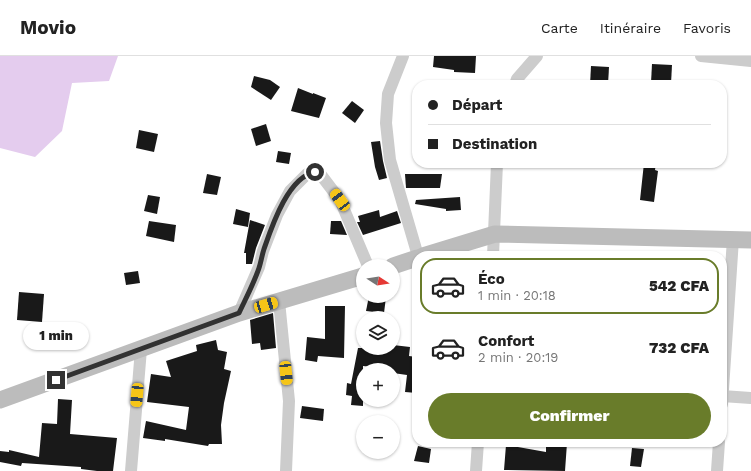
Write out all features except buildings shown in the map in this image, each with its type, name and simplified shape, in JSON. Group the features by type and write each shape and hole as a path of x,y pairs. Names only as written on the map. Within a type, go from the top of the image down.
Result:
{"main road":[{"path":"439,251 495,234 751,240"},
{"path":"400,263 412,259"},
{"path":"0,400 239,313 356,278"}],"street":[{"path":"403,56 388,94 386,123 390,160 415,251"},
{"path":"517,80 537,56"},
{"path":"701,56 751,61"},
{"path":"493,251 497,168"},
{"path":"239,313 259,267 263,251 277,215 290,191 307,174 315,172 321,175 340,200 365,259"},
{"path":"727,326 733,239"},
{"path":"279,301 289,402 286,471"},
{"path":"131,471 141,349"},
{"path":"727,399 751,398"},
{"path":"476,471 478,447"},
{"path":"717,471 719,447"}],"shaded area":[{"path":"0,56 118,56 109,81 72,83 62,131 35,157 0,148"}],"route":[{"path":"56,380 239,313 259,267 263,251 277,215 290,191 307,174 315,172"}]}
